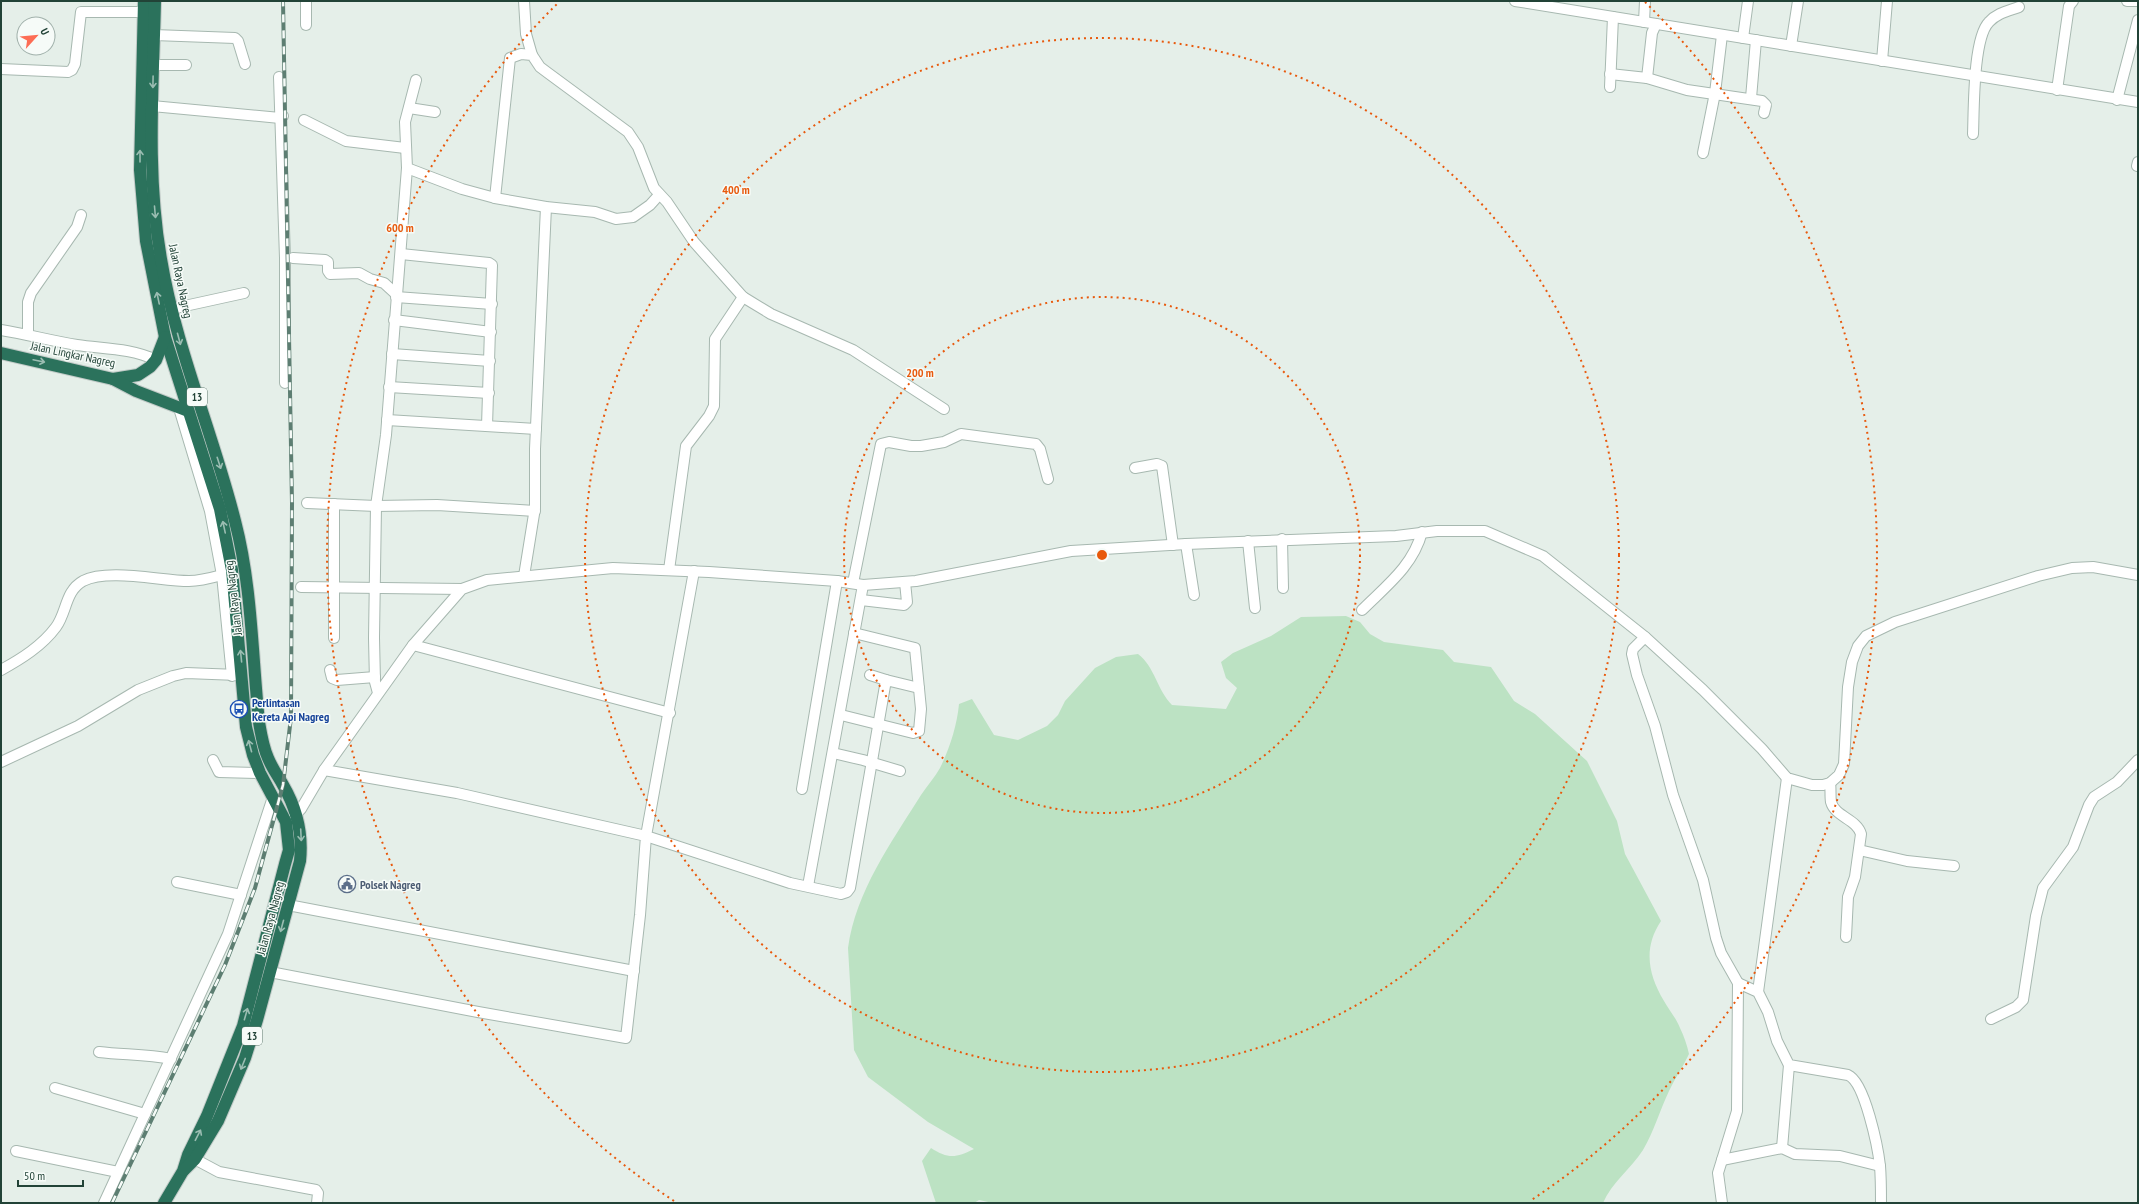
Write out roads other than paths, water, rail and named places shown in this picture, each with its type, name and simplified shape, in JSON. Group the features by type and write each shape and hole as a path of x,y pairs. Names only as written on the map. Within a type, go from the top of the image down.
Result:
{"highway":[{"name":"Jalan Raya Nagreg","path":"155,1 151,156 160,257 171,309 189,372 224,480 241,548 259,722 263,743 273,769 283,785 297,814 300,826 300,854 270,972 245,1058 218,1121 191,1157 164,1203"},
{"name":"Jalan Raya Nagreg","path":"144,6 140,124 143,219 166,337 184,410 213,483 228,544 237,676 246,727 253,755 260,773 286,822 288,850 243,1026 191,1157"},
{"name":"Jalan Lingkar Nagreg","path":"1,353 113,379 138,375 156,360 166,337"},
{"path":"113,379 136,391 184,410"}],"street":[{"path":"1,69 68,72 72,70 75,64 81,12 80,1"},
{"path":"306,1 306,25"},
{"path":"524,1 526,34 532,55 540,66 628,132 638,147 649,180 659,195 667,202 694,242 743,297 771,314 853,350 944,409"},
{"path":"1515,1 1558,4 1613,17 2117,100 2138,102"},
{"path":"1644,22 1645,1"},
{"path":"1743,38 1748,1"},
{"path":"1791,46 1798,1"},
{"path":"1882,61 1887,1"},
{"path":"2056,90 2069,6 2073,1"},
{"path":"2127,1 2138,1"},
{"path":"81,12 144,6"},
{"path":"1973,134 1978,48 1983,31 1988,23 2004,12 2019,7"},
{"path":"1610,87 1613,17"},
{"path":"2117,100 2138,20"},
{"path":"1647,78 1652,33 1656,24"},
{"path":"1703,153 1714,93 1722,34"},
{"path":"154,35 235,38 238,41 245,64"},
{"path":"1751,98 1756,40"},
{"path":"495,198 510,58 521,54 532,55"},
{"path":"153,65 186,65"},
{"path":"1610,74 1647,78 1687,90 1751,98 1765,103 1764,113"},
{"path":"279,77 288,258 285,383"},
{"path":"378,693 375,677 374,588 376,506 387,420 396,295 401,254 407,168 404,148 405,122 416,80"},
{"path":"152,106 281,117"},
{"path":"409,108 435,112"},
{"path":"304,120 311,122 336,137 346,141 404,148"},
{"path":"407,168 462,189 495,198 546,207 595,212 616,219 626,219 642,211 659,195"},
{"path":"524,576 534,511 536,429 546,207"},
{"path":"28,335 28,302 31,293 77,227 81,215"},
{"path":"401,254 491,264 493,268 487,426"},
{"path":"288,258 325,260 328,262 328,272 330,274 359,273 384,283 396,295 492,304"},
{"path":"171,309 244,293"},
{"path":"669,570 686,446 710,416 714,406 715,339 743,297"},
{"path":"394,320 491,332"},
{"path":"1,330 76,345 126,350 140,353 156,360"},
{"path":"392,354 490,361"},
{"path":"389,387 489,393"},
{"path":"1,762 78,726 138,690 160,681 186,673 237,676 222,575 207,501 184,410"},
{"path":"387,420 536,429"},
{"path":"808,886 841,715 854,633 861,600 858,584 881,444 889,442 911,446 928,445 944,442 961,434 1036,444 1040,449 1048,479"},
{"path":"1135,468 1157,464 1162,466 1173,544"},
{"path":"307,503 376,506 437,505 534,511"},
{"path":"334,504 334,638"},
{"path":"301,586 462,589 487,580 613,568 694,571 837,581 858,584 905,582 1071,551 1173,544 1396,536 1437,530 1485,531 1515,542 1542,556 1645,638 1703,690 1762,749 1787,778 1812,785 1822,785 1830,783 1839,775 1844,764 1848,687 1852,662 1858,646 1866,636 1895,622 2038,576 2072,568 2093,567 2138,575"},
{"path":"1362,610 1401,571 1414,555 1422,532"},
{"path":"1282,539 1283,588"},
{"path":"1248,541 1255,608"},
{"path":"1186,544 1194,595"},
{"path":"270,972 478,1012 626,1038 634,971 646,836 670,712 694,571"},
{"path":"1,670 18,660 46,638 57,626 70,591 83,581 97,576 189,581 222,575"},
{"path":"802,789 837,581"},
{"path":"861,600 904,605 907,602 905,582"},
{"path":"286,822 297,814 324,770 413,645 462,589"},
{"path":"841,715 880,726 913,733 920,731 920,688 915,648 854,633"},
{"path":"1645,638 1633,648 1632,654 1637,675 1655,726 1673,795 1703,880 1716,938 1721,953 1738,983 1737,1110 1718,1173 1722,1203"},
{"path":"413,645 670,712"},
{"path":"330,670 332,678 338,680 375,677"},
{"path":"870,675 920,688"},
{"path":"324,770 457,792 646,836 790,883 841,894 847,892 850,888 880,726 886,680"},
{"path":"833,753 900,772"},
{"path":"213,760 219,772 260,773"},
{"path":"1991,1019 2016,1008 2023,1000 2040,893 2073,847 2089,805 2099,793 2117,782 2138,760"},
{"path":"1782,1148 1789,1065 1777,1041 1768,1012 1758,992 1787,778"},
{"path":"1830,783 1831,802 1836,809 1860,831 1861,839 1855,877 1848,897 1846,937"},
{"path":"104,1203 228,934 273,797"},
{"path":"1859,850 1907,861 1954,866"},
{"path":"177,882 241,895"},
{"path":"288,904 634,971"},
{"path":"1738,983 1758,992"},
{"path":"99,1052 136,1056 148,1054 171,1059"},
{"path":"1789,1065 1848,1075 1855,1079 1867,1107 1880,1166 1881,1203"},
{"path":"55,1088 145,1114"},
{"path":"1722,1160 1782,1148 1795,1154 1840,1156 1880,1166"},
{"path":"16,1152 118,1172"},
{"path":"191,1157 219,1172 316,1190 318,1193 318,1203"}],"railway":[{"path":"112,1203 225,965 255,888 283,785 291,717 292,503 283,1"}],"place":[{"name":"Perlintasan Kereta Api Nagreg","path":"239,709"},
{"name":"Polsek Nagreg","path":"347,884"}]}
